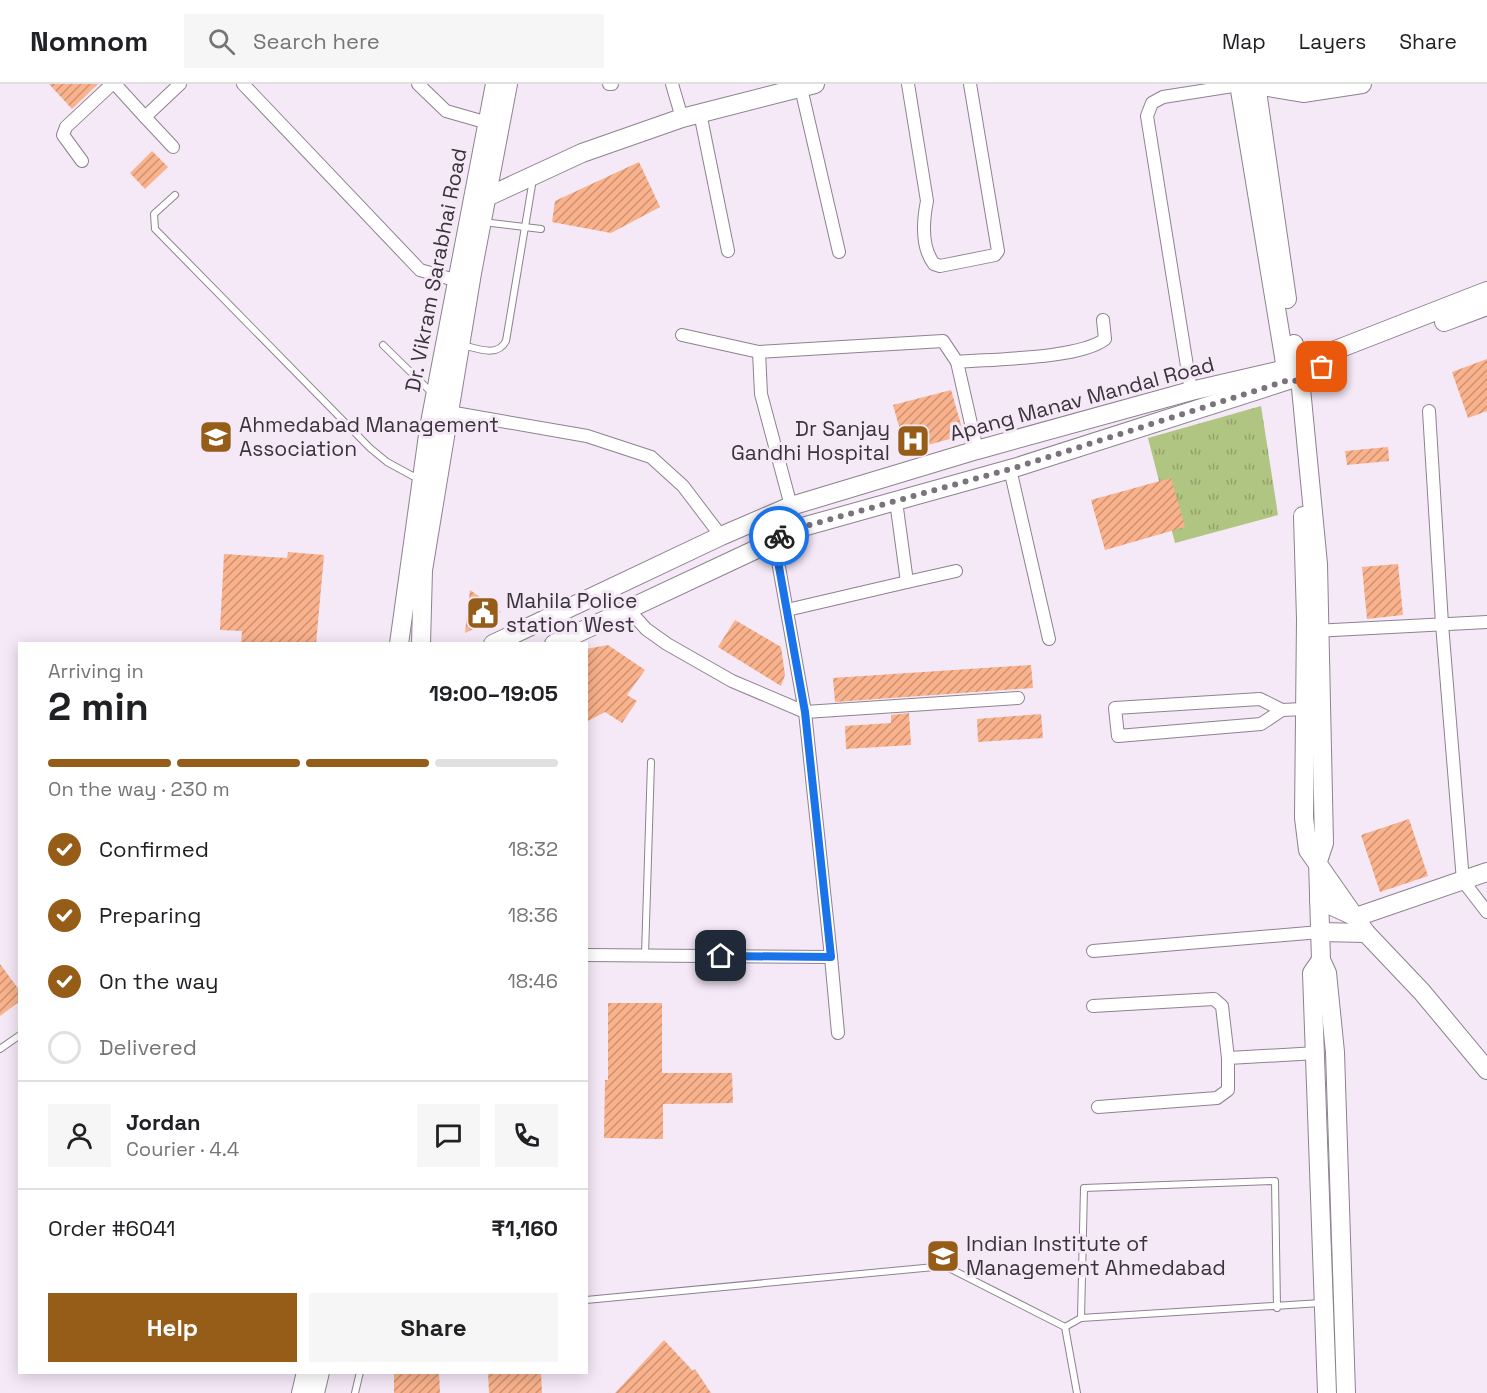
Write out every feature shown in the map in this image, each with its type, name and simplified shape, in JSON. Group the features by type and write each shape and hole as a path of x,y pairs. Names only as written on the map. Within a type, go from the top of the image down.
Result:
{"street":[{"path":"82,161 63,135 66,127 114,84 173,147"},
{"path":"145,117 180,84"},
{"path":"243,84 420,270 458,281"},
{"path":"418,84 446,111 488,123"},
{"name":"Dr. Vikram Sarabhai Road","path":"421,642 423,570 482,222 480,196 495,84"},
{"name":"Dr. Vikram Sarabhai Road","path":"399,642 435,395 458,281 508,84"},
{"path":"672,84 691,116 728,251"},
{"path":"908,84 927,201 923,219 928,257 934,264 940,266 995,255 998,251 970,84"},
{"path":"1191,391 1147,116 1152,104 1163,96 1239,84 1294,374"},
{"path":"1327,1393 1324,1303 1327,973 1321,960 1318,861 1324,843 1313,631 1294,374 1256,84 1303,93 1362,84"},
{"path":"480,196 582,153 691,116 808,86 839,252"},
{"name":"Apang Manav Mandal Road","path":"497,642 791,506 977,450 1191,391 1294,374 1487,291"},
{"path":"558,642 806,526 1012,468 1294,374 1487,306"},
{"path":"957,362 1058,353 1099,344 1105,339 1103,320"},
{"path":"682,335 759,352 943,341 957,362 977,450"},
{"path":"759,352 761,394 791,506"},
{"path":"1429,411 1442,624 1463,881 1487,912"},
{"path":"449,412 587,436 651,457 683,486 722,536"},
{"path":"1007,442 1049,639"},
{"path":"896,501 907,582"},
{"path":"772,514 774,539 805,712 838,1033"},
{"path":"787,610 956,571"},
{"path":"628,609 646,629 667,644 732,681 805,712 1018,698"},
{"path":"1313,631 1487,622"},
{"path":"1313,631 1304,709 1304,818 1308,849 1361,925 1422,992 1487,1070"},
{"path":"1282,710 1261,724 1118,736 1115,708 1260,699 1282,710 1304,709"},
{"path":"1093,951 1320,932 1361,925 1487,872"},
{"path":"1319,900 1361,925"},
{"path":"588,955 831,957"},
{"path":"1093,1006 1214,999 1222,1006 1228,1058 1228,1090 1217,1098 1098,1107"},
{"path":"1228,1058 1326,1053"},
{"path":"1326,1053 1343,1300 1346,1393"},
{"path":"1324,1303 1343,1300"},
{"path":"302,1393 306,1374"},
{"path":"315,1393 320,1374"}],"lane":[{"path":"460,345 491,352 499,350 506,341 533,175"},
{"path":"175,195 154,214 155,229 370,448 387,462 421,481"},
{"path":"482,222 542,229"},
{"path":"382,345 435,395"},
{"path":"645,956 651,762"},
{"path":"0,1049 18,1036"},
{"path":"1081,1318 1084,1188 1275,1181 1277,1308"},
{"path":"588,1300 945,1266 1065,1327"},
{"path":"1065,1327 1081,1318 1277,1308 1324,1303"},
{"path":"1065,1327 1077,1393"},
{"path":"355,1393 360,1374"}],"green space":[{"path":"1261,406 1278,515 1175,543 1148,438"}],"building":[{"path":"49,84 98,84 72,109"},
{"path":"152,151 168,167 145,189 130,173"},
{"path":"639,162 660,207 611,233 552,222 555,201"},
{"path":"1487,359 1487,411 1468,418 1452,372"},
{"path":"951,390 964,435 906,451 893,405"},
{"path":"1388,447 1389,461 1347,465 1345,451"},
{"path":"1171,478 1185,527 1105,550 1091,500"},
{"path":"288,552 324,555 316,642 241,642 242,631 220,630 224,554 287,558"},
{"path":"1398,564 1403,615 1367,619 1362,567"},
{"name":"Mahila Police station West","path":"470,590 501,612 496,614 498,617 465,633"},
{"path":"735,620 781,647 785,675 781,686 718,647"},
{"path":"608,645 645,670 627,695 637,701 622,723 605,712 588,721 588,649"},
{"path":"1031,665 1033,688 835,702 833,678"},
{"path":"909,713 911,745 846,749 845,726 891,723 891,715"},
{"path":"1041,714 1043,738 978,742 977,719"},
{"path":"1409,819 1428,876 1380,892 1361,835"},
{"path":"0,964 18,988 18,1002 0,1016"},
{"path":"608,1003 662,1003 662,1073 732,1073 733,1103 663,1104 663,1139 604,1138 605,1080 608,1080"},
{"path":"664,1340 693,1371 695,1369 711,1393 615,1393"},
{"path":"394,1374 439,1374 440,1393 394,1393"},
{"path":"488,1374 541,1374 542,1393 489,1393"}],"way so far":[{"path":"779,536 806,526 1014,468 1289,380 1295,381 1302,374 1322,367"}],"place":[{"name":"Ahmedabad Management Association","path":"216,437"},
{"name":"Dr Sanjay Gandhi Hospital","path":"913,441"},
{"name":"Mahila Police station West","path":"483,613"},
{"name":"Indian Institute of Management Ahmedabad","path":"943,1256"}],"route":[{"path":"721,956 831,957 805,712 774,539 779,536"}]}
